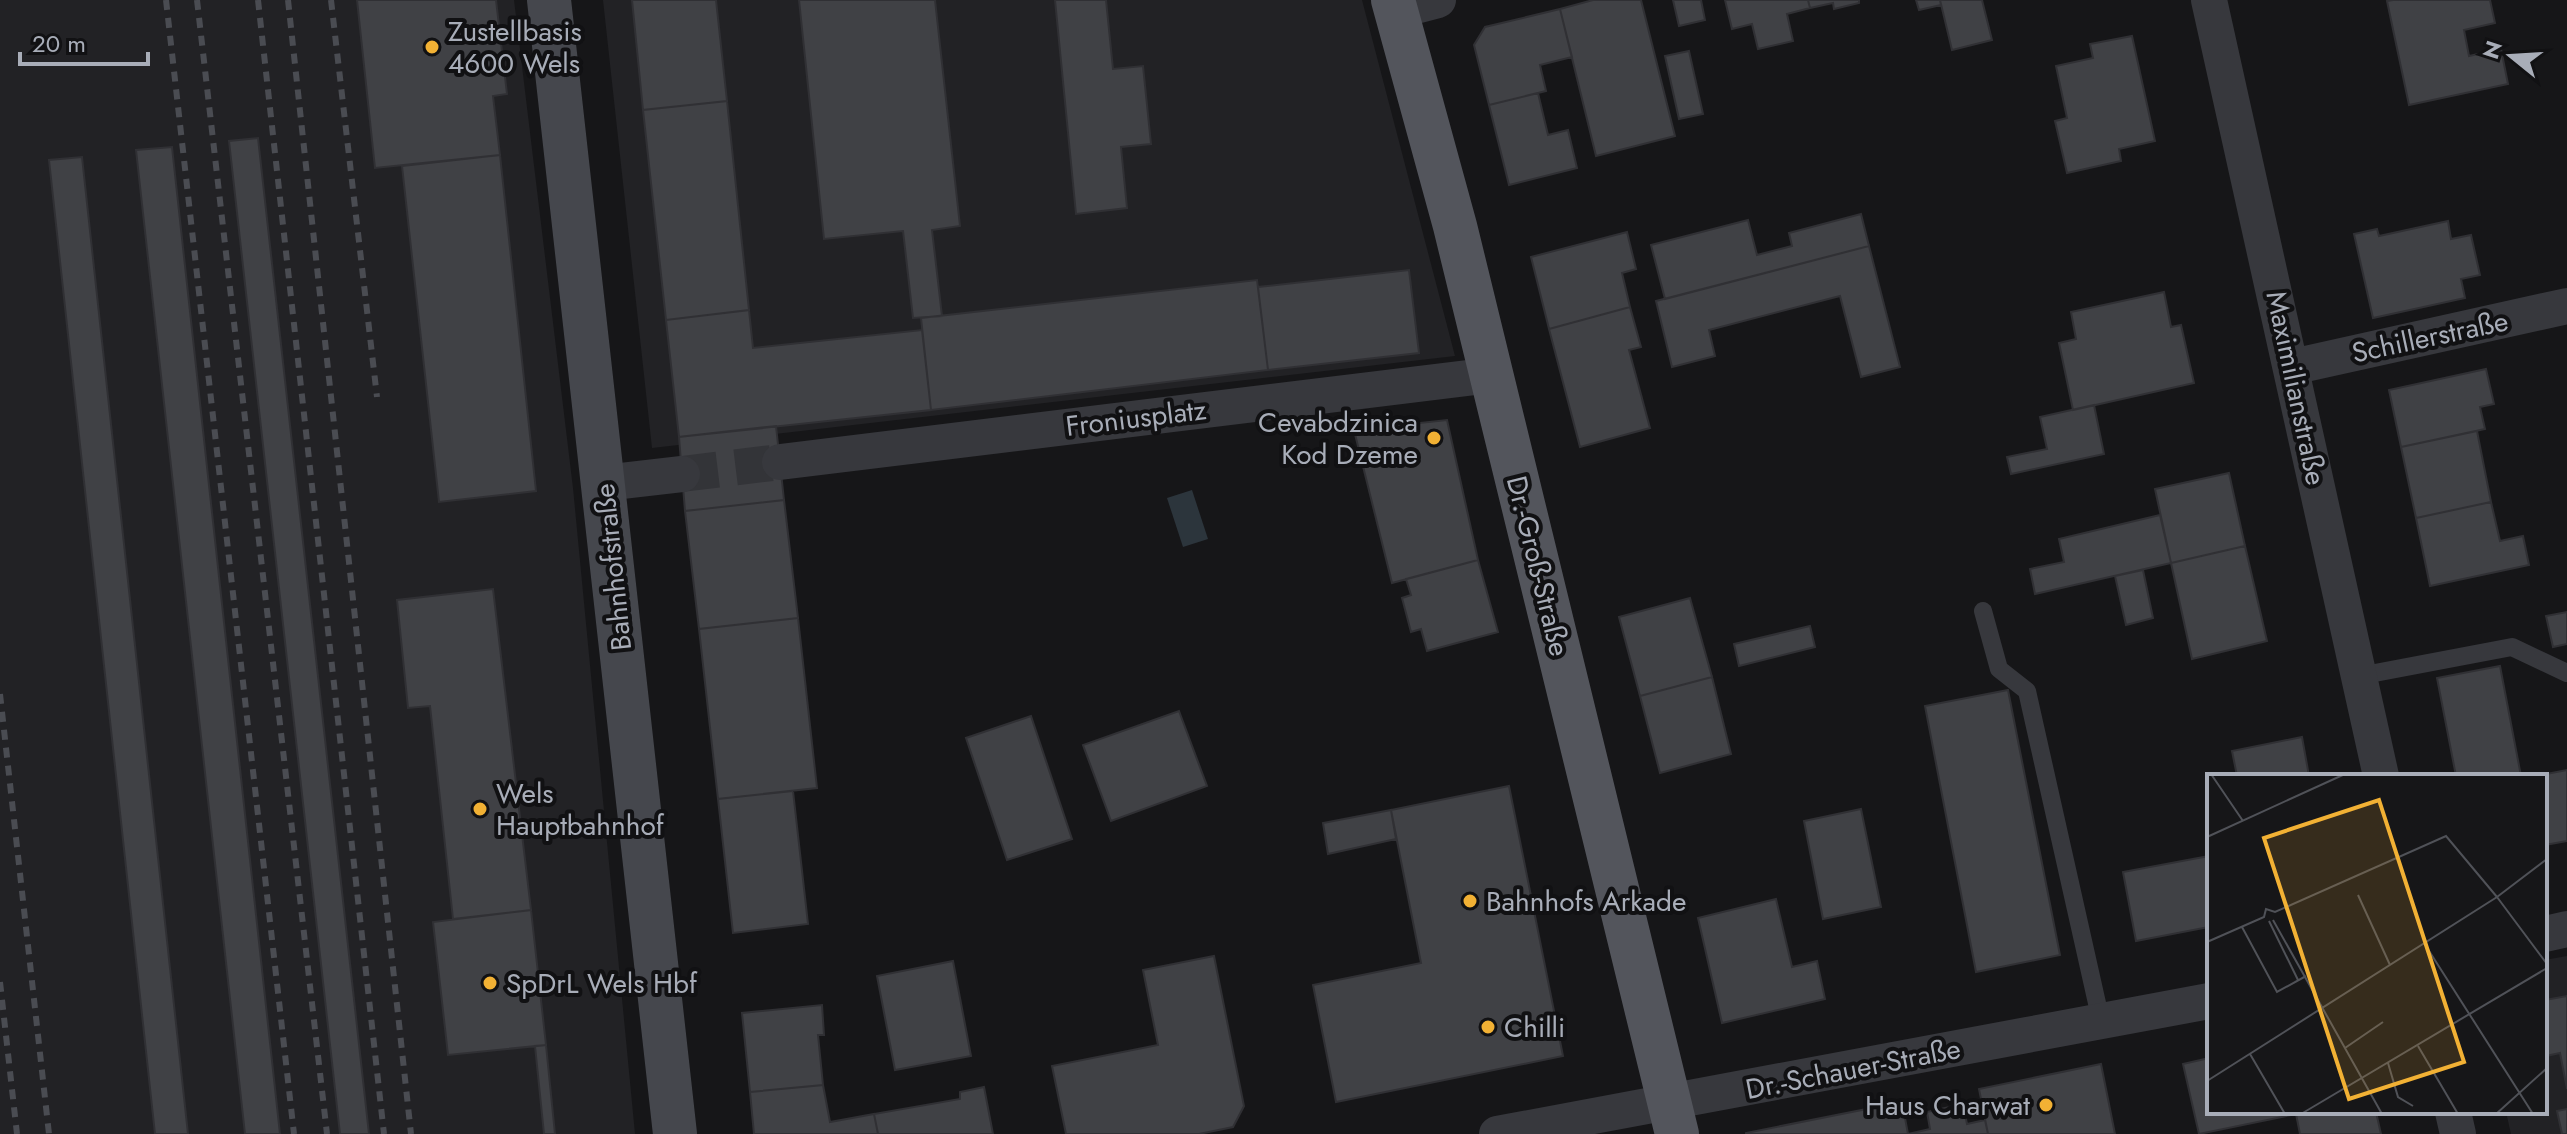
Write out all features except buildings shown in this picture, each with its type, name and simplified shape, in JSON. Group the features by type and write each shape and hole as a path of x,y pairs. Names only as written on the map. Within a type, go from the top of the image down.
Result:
{"main road":[{"name":"Dr.-Groß-Straße","path":"1394,5 1455,226 1673,1119"}],"street":[{"name":"Bahnhofstraße","path":"549,0 675,1134"},
{"path":"1394,5 1438,0"},
{"name":"Maximilianstraße","path":"2209,0 2381,774"},
{"name":"Schillerstraße","path":"2292,367 2567,306"},
{"name":"Froniusplatz","path":"780,462 1492,375"},
{"path":"604,483 682,474"},
{"path":"2547,934 2567,929"},
{"name":"Dr.-Schauer-Straße","path":"1497,1134 1673,1119 2101,1021 2207,1001"},
{"path":"2453,1114 2458,1134"}],"lane":[{"path":"1983,611 1999,669 2027,691 2101,1021"},
{"path":"2359,676 2512,647 2567,673"}],"shaded area":[{"path":"0,0 514,0 573,488 635,1134 0,1134"},
{"path":"603,0 1362,0 1455,356 652,448"},
{"path":"1192,490 1208,539 1183,547 1167,498"},
{"path":"2567,956 2567,1134 2511,1134 2506,1114 2547,1114 2547,960"}],"tunnel":[{"path":"682,474 780,462"}],"railway":[{"path":"166,0 294,1134"},
{"path":"197,0 327,1134"},
{"path":"258,0 384,1134"},
{"path":"288,0 411,1134"},
{"path":"331,0 377,397"},
{"path":"0,694 49,1134"},
{"path":"0,982 17,1134"}],"place":[{"name":"Zustellbasis 4600 Wels","path":"432,47"},
{"name":"Cevabdzinica Kod Dzeme","path":"1434,438"},
{"name":"Wels Hauptbahnhof","path":"480,809"},
{"name":"Bahnhofs Arkade","path":"1470,901"},
{"name":"SpDrL Wels Hbf","path":"490,983"},
{"name":"Chilli","path":"1488,1027"},
{"name":"Haus Charwat","path":"2046,1105"}]}
